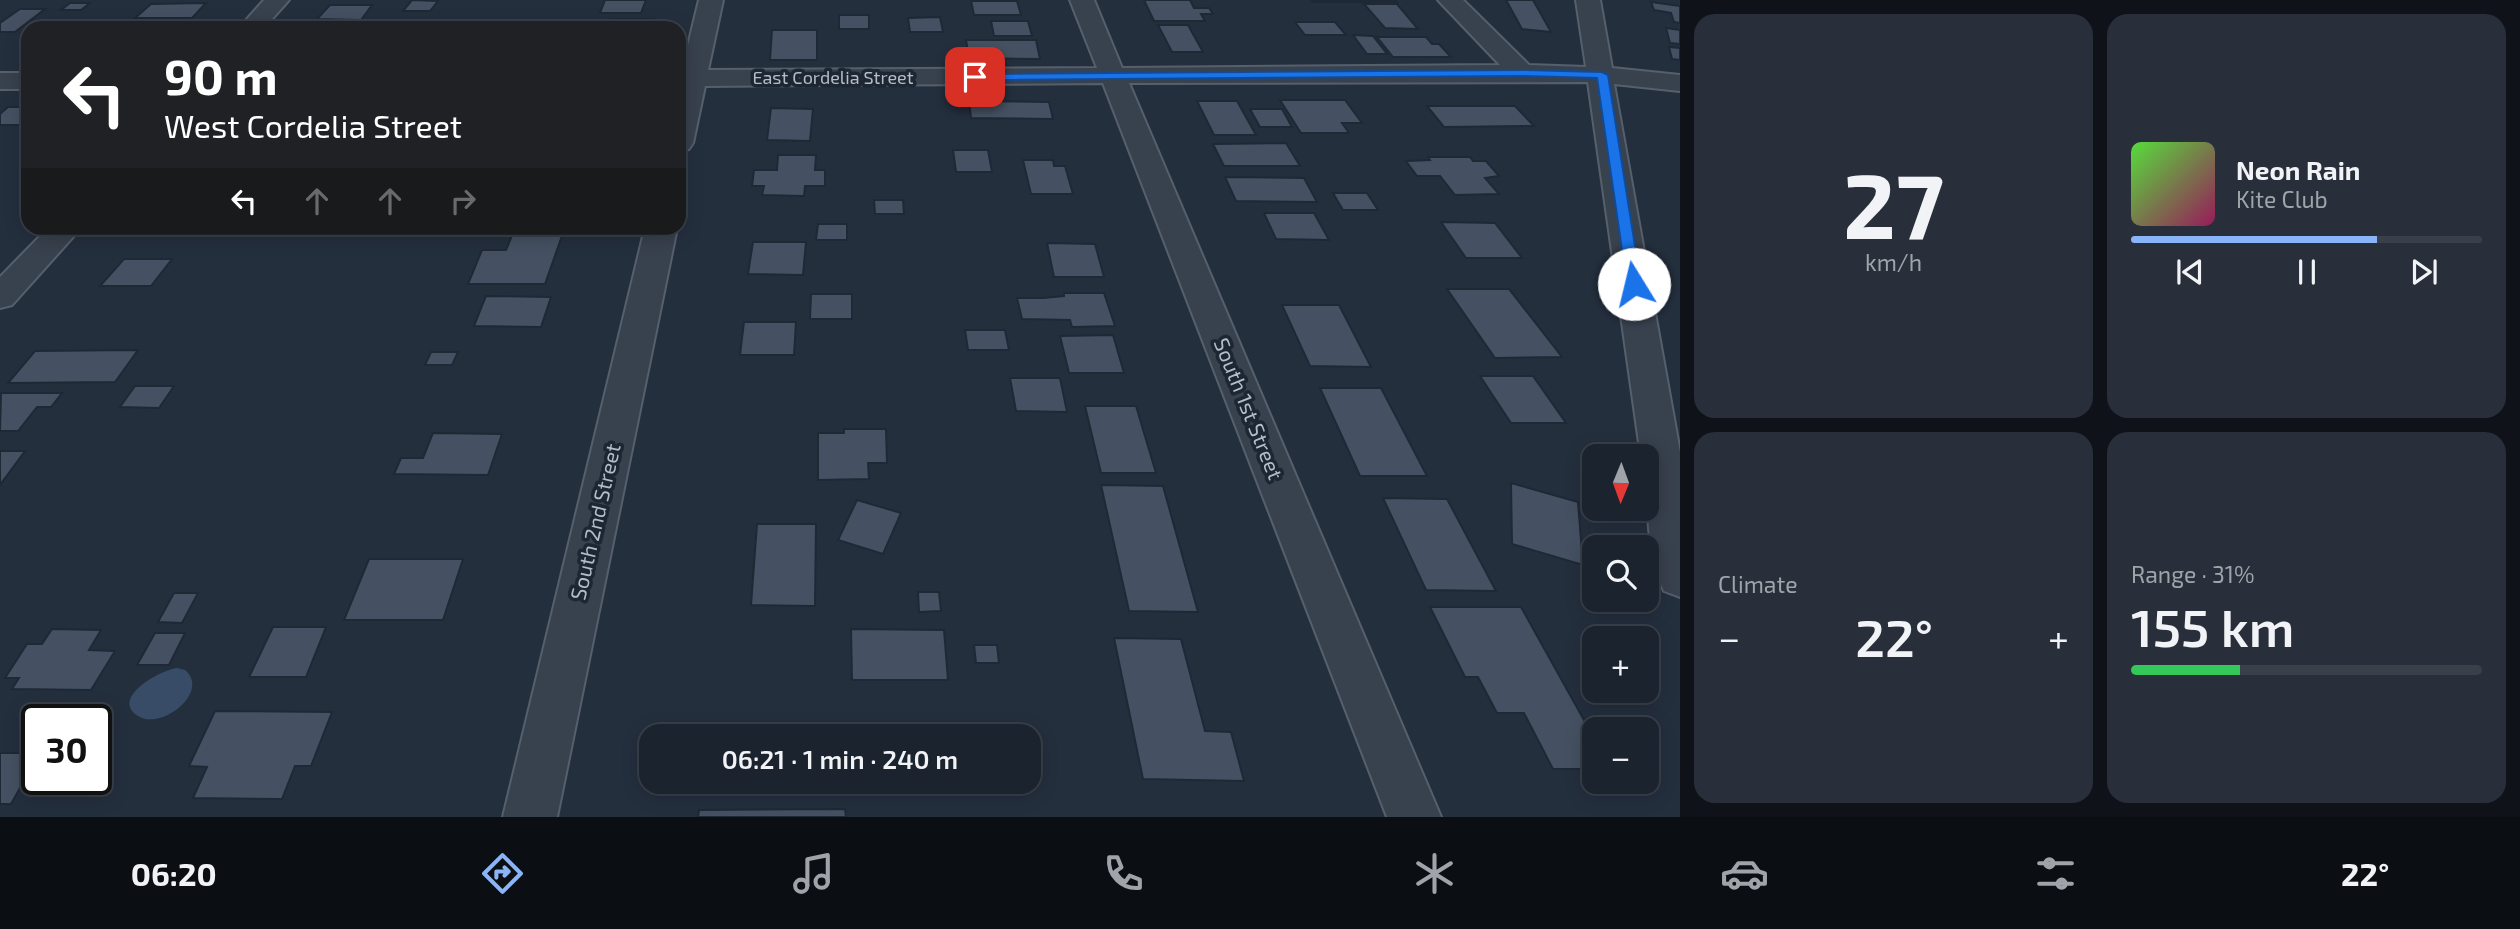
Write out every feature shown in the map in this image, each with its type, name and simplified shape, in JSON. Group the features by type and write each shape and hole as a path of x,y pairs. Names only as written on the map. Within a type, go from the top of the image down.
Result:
{"street":[{"path":"258,21 277,0"},
{"path":"686,78 711,0"},
{"name":"South 1st Street","path":"1082,0 1414,817"},
{"path":"1450,0 1522,73"},
{"path":"1588,0 1680,578"},
{"name":"East Cordelia Street","path":"686,78 1522,73 1602,75 1680,83"},
{"path":"0,81 21,81"},
{"path":"0,297 58,235"},
{"name":"South 2nd Street","path":"530,817 659,235"}],"water":[{"path":"177,668 185,670 191,679 192,689 188,698 170,714 159,718 138,716 131,709 130,701 134,693 150,679"}],"building":[{"path":"412,0 438,1 430,11 403,11"},
{"path":"605,0 646,0 641,13 600,13"},
{"path":"1144,0 1190,0 1194,8 1209,8 1213,14 1201,14 1205,21 1154,21"},
{"path":"1311,0 1395,0 1397,2 1312,2"},
{"path":"1506,0 1533,0 1551,32 1522,29"},
{"path":"971,1 1017,1 1021,15 974,15"},
{"path":"1651,2 1680,6 1680,23 1674,22 1671,13 1654,10"},
{"path":"70,3 90,3 81,10 61,10"},
{"path":"206,3 192,18 135,18 151,4"},
{"path":"1364,4 1397,4 1418,29 1385,28"},
{"path":"330,5 372,5 361,20 317,19"},
{"path":"20,9 45,9 29,21 21,21 21,27 15,32 0,32 0,23"},
{"path":"839,15 869,15 869,29 839,29"},
{"path":"940,17 943,32 910,32 908,18"},
{"path":"610,19 653,19 652,21 609,21"},
{"path":"991,21 1028,21 1032,36 994,36"},
{"path":"1295,22 1335,22 1346,35 1305,35"},
{"path":"1158,25 1188,25 1203,52 1172,52"},
{"path":"1666,28 1680,30 1680,44 1670,43"},
{"path":"772,30 817,30 817,60 770,60"},
{"path":"1353,35 1373,36 1387,54 1367,54"},
{"path":"1377,37 1426,37 1432,44 1439,44 1451,57 1393,57"},
{"path":"966,40 1036,40 1040,59 969,58"},
{"path":"1669,47 1680,48 1680,60 1672,59"},
{"path":"1280,100 1345,100 1362,123 1342,123 1349,133 1301,133"},
{"path":"969,101 1049,102 1053,119 971,118"},
{"path":"1197,101 1237,101 1256,135 1214,135"},
{"path":"1427,106 1515,106 1534,126 1444,127"},
{"path":"8,107 21,107 21,125 0,125 0,114"},
{"path":"771,108 813,109 810,141 767,140"},
{"path":"1250,109 1282,109 1292,127 1260,127"},
{"path":"1286,143 1300,166 1224,166 1213,144"},
{"path":"953,150 988,150 992,172 956,172"},
{"path":"778,155 816,155 815,170 825,170 825,186 805,186 804,196 762,195 764,186 752,186 754,170 777,170"},
{"path":"1428,157 1470,157 1473,161 1486,161 1499,176 1485,178 1499,194 1455,195 1440,176 1417,176 1406,161 1430,160"},
{"path":"1023,160 1053,160 1054,166 1065,166 1073,194 1031,194"},
{"path":"1225,177 1304,178 1317,202 1236,201"},
{"path":"1333,193 1367,193 1378,210 1343,210"},
{"path":"874,200 903,200 904,214 875,214"},
{"path":"1264,213 1314,213 1329,240 1276,239"},
{"path":"1441,222 1495,223 1522,258 1466,258"},
{"path":"818,224 847,224 847,240 816,240"},
{"path":"512,235 562,235 545,284 468,284 482,250 506,250"},
{"path":"753,242 806,242 803,275 748,274"},
{"path":"1047,243 1095,244 1104,277 1054,277"},
{"path":"124,259 172,259 151,286 100,286"},
{"path":"1447,289 1509,289 1562,357 1495,358"},
{"path":"1064,293 1104,293 1115,326 1072,327 1070,320 1022,319 1017,298 1064,296"},
{"path":"811,294 852,294 852,319 810,319"},
{"path":"486,296 551,297 541,327 474,326"},
{"path":"1282,305 1339,305 1371,367 1310,366"},
{"path":"744,322 796,322 794,355 740,355"},
{"path":"965,330 1005,330 1009,350 968,350"},
{"path":"1113,335 1124,373 1069,373 1060,336"},
{"path":"138,350 115,382 8,383 35,351"},
{"path":"431,352 458,352 452,365 425,365"},
{"path":"1480,376 1533,376 1566,423 1511,423"},
{"path":"1010,378 1060,378 1067,412 1016,411"},
{"path":"135,386 174,386 159,408 120,407"},
{"path":"1320,388 1381,388 1427,476 1360,476"},
{"path":"1,393 62,393 51,407 37,407 18,431 0,431"},
{"path":"1085,406 1136,406 1156,473 1101,473"},
{"path":"844,429 886,429 887,463 868,463 869,479 818,480 818,433 844,433"},
{"path":"433,433 502,434 488,475 394,474 401,458 423,458"},
{"path":"0,451 25,451 0,485"},
{"path":"1511,483 1578,502 1582,565 1512,544"},
{"path":"1101,485 1163,486 1198,612 1129,611"},
{"path":"1383,498 1447,499 1496,591 1426,590"},
{"path":"857,500 901,513 883,554 838,540"},
{"path":"757,524 816,524 815,606 751,605"},
{"path":"369,559 463,559 443,620 344,620"},
{"path":"918,592 939,592 941,611 919,612"},
{"path":"174,593 198,593 182,623 158,622"},
{"path":"1430,607 1521,607 1582,717 1582,769 1553,769 1524,713 1497,713 1478,677 1465,677"},
{"path":"273,627 326,627 306,677 249,677"},
{"path":"52,629 101,630 89,650 115,651 91,690 12,689 19,678 5,678 27,644 42,644"},
{"path":"851,629 944,630 948,680 852,680"},
{"path":"155,633 185,633 169,665 137,665"},
{"path":"1114,638 1181,639 1205,731 1231,732 1244,781 1143,779"},
{"path":"974,645 997,645 999,663 976,663"},
{"path":"215,711 332,712 311,766 295,766 282,799 193,798 207,767 189,766"},
{"path":"0,753 21,753 21,786 11,804 0,804"},
{"path":"845,809 846,817 698,817 699,810"}],"route":[{"path":"975,77 1522,73 1602,75 1634,284"}]}
